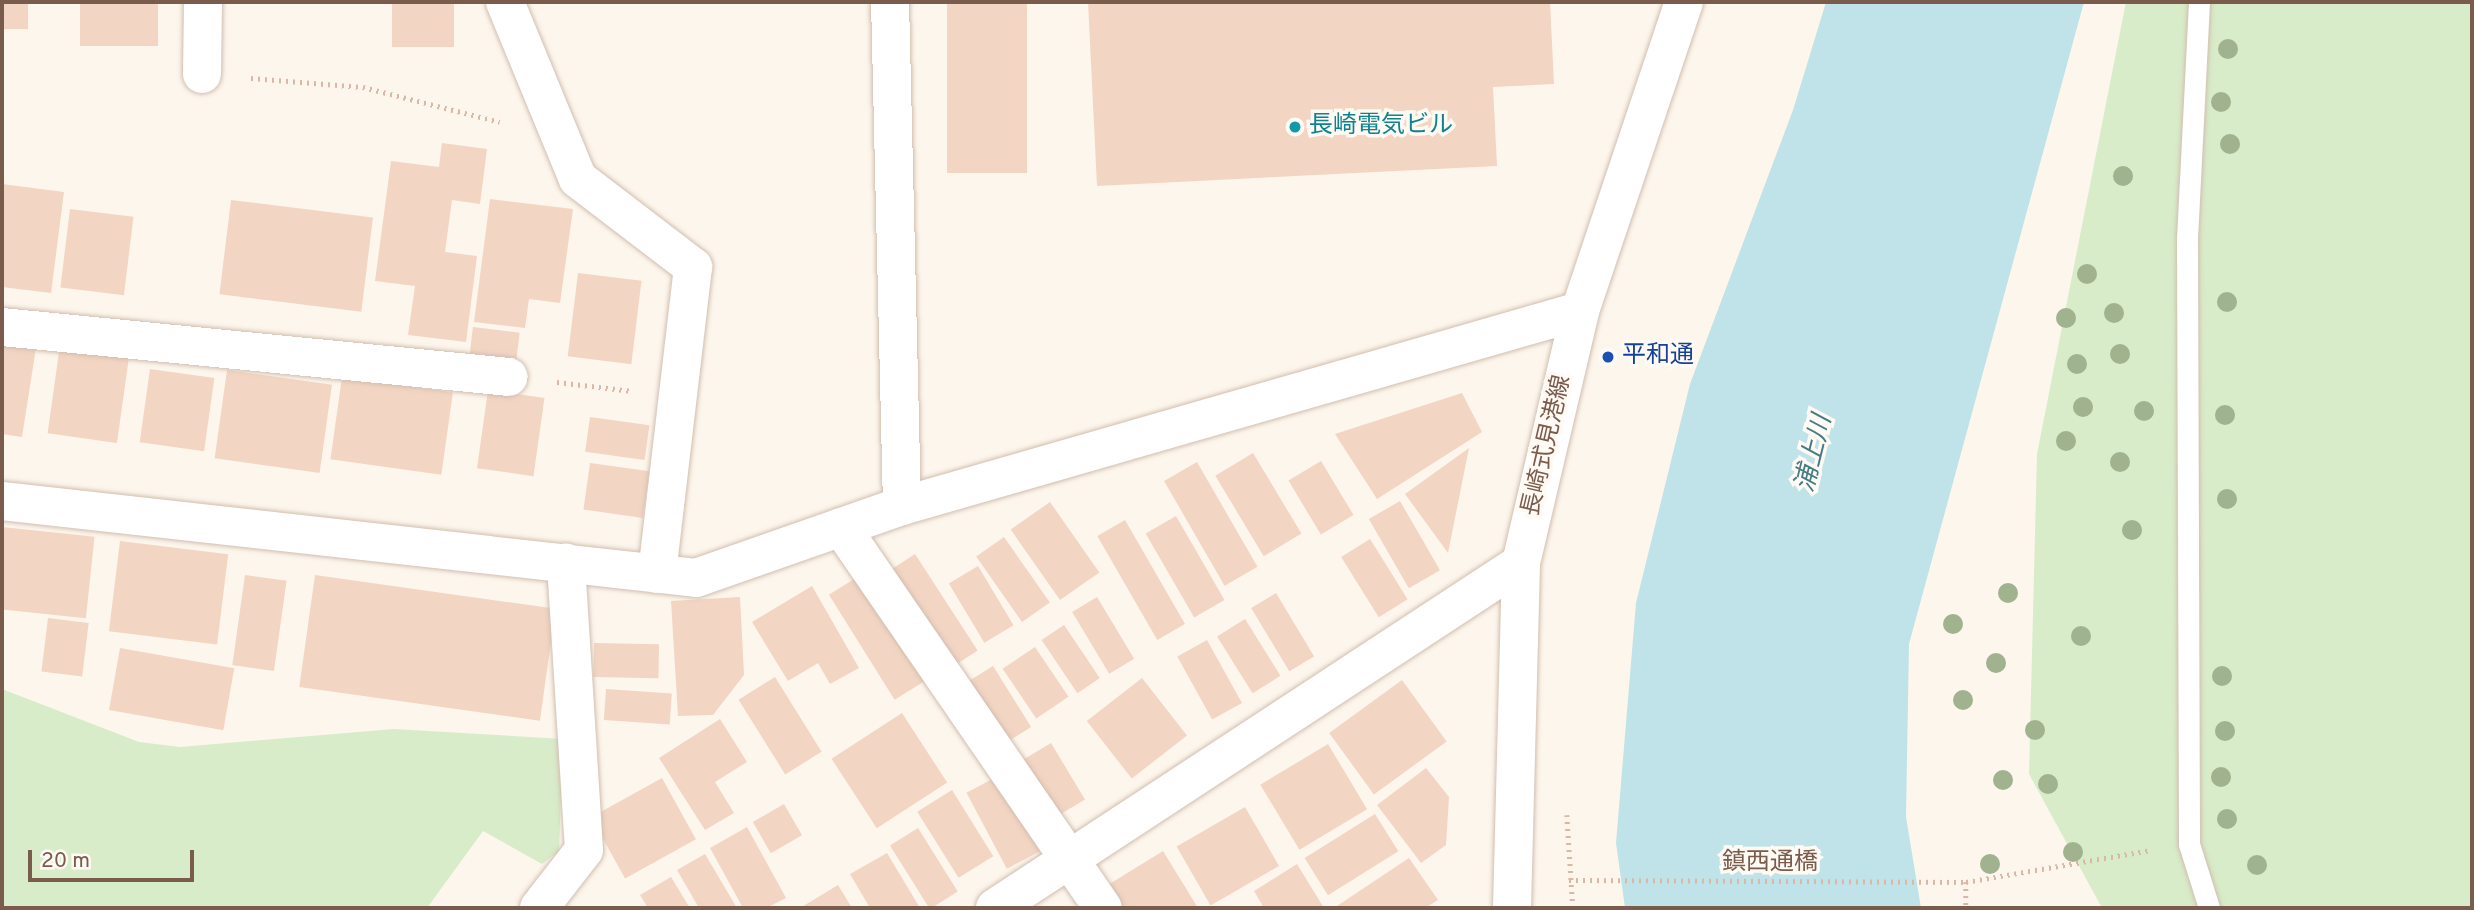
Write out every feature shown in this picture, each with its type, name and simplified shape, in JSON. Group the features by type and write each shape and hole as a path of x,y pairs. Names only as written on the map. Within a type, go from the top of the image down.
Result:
{"street":[{"path":"202,74 203,2"},
{"path":"505,2 578,179 692,267 657,574"},
{"path":"890,2 902,506"},
{"name":"長崎式見港線","path":"1512,908 1521,563 1580,310 1684,2"},
{"path":"2,501 696,578 902,506 1580,310"},
{"path":"2,327 509,377"},
{"path":"841,527 1103,908"},
{"path":"540,908 584,850 566,563"},
{"path":"995,908 1521,563"}],"lane":[{"path":"2199,2 2187,238 2189,844 2209,908"}],"path":[{"path":"202,74 363,87 560,138"},
{"path":"509,377 678,396"},
{"name":"鎮西通橋","path":"1571,880 1966,882 2189,844"},
{"path":"1966,882 1966,908"}],"green space":[{"path":"2126,2 2472,2 2472,908 2102,908 2029,774 2037,454"},
{"path":"2,689 139,742 180,747 394,729 563,739 559,851 542,864 483,831 427,908 2,908"}],"water":[{"name":"浦上川","path":"1826,2 2084,2 1909,644 1906,817 1921,908 1625,908 1616,843 1636,603 1690,384 1793,110"}],"building":[{"path":"2,2 28,2 28,29 2,29"},
{"path":"80,2 158,2 158,46 80,46"},
{"path":"392,2 454,2 454,47 392,47"},
{"path":"947,2 1027,2 1027,173 947,173"},
{"name":"長崎電気ビル","path":"1088,2 1550,2 1554,84 1493,87 1497,166 1097,186"},
{"path":"442,143 487,149 480,204 452,200 445,252 477,256 466,342 408,335 415,286 375,281 391,161 439,167"},
{"path":"2,184 64,192 51,293 2,287"},
{"path":"490,199 573,209 560,303 529,299 525,328 474,322"},
{"path":"231,200 373,217 361,312 219,294"},
{"path":"70,209 134,217 124,295 60,287"},
{"path":"578,273 642,281 631,364 568,356"},
{"path":"473,327 520,333 516,363 469,358"},
{"path":"2,343 36,348 22,437 2,434"},
{"path":"60,345 129,355 117,443 48,433"},
{"path":"150,369 214,378 204,451 140,442"},
{"path":"227,370 332,385 320,473 215,458"},
{"path":"342,377 453,393 441,475 330,459"},
{"path":"488,390 544,398 533,476 477,468"},
{"path":"1462,393 1482,432 1377,499 1335,434"},
{"path":"590,417 649,425 645,460 585,452"},
{"path":"1469,448 1448,553 1405,494"},
{"path":"1253,453 1301,534 1264,556 1215,476"},
{"path":"1321,461 1353,515 1321,535 1288,481"},
{"path":"1197,462 1258,567 1225,586 1164,481"},
{"path":"590,463 649,471 643,518 583,510"},
{"path":"1400,501 1440,570 1409,588 1369,519"},
{"path":"1050,502 1099,572 1060,600 1011,530"},
{"path":"1176,516 1224,600 1194,618 1146,534"},
{"path":"1125,520 1185,624 1157,640 1097,536"},
{"path":"2,527 94,537 86,618 2,609"},
{"path":"1004,537 1050,603 1022,622 976,557"},
{"path":"1370,539 1408,599 1379,617 1341,557"},
{"path":"120,541 228,554 217,645 109,631"},
{"path":"915,554 978,650 951,668 888,571"},
{"path":"978,566 1014,625 984,643 949,584"},
{"path":"862,574 928,679 895,700 829,595"},
{"path":"245,575 287,581 274,671 232,665"},
{"path":"315,575 556,609 540,721 299,687"},
{"path":"812,586 859,668 830,684 818,663 788,681 752,622"},
{"path":"1276,593 1314,656 1289,671 1251,608"},
{"path":"740,597 744,675 713,715 678,716 671,601"},
{"path":"1097,597 1134,659 1109,674 1072,612"},
{"path":"48,618 89,623 82,677 41,672"},
{"path":"1245,619 1281,676 1253,693 1217,636"},
{"path":"1064,625 1100,678 1077,693 1042,640"},
{"path":"1207,640 1242,703 1212,719 1177,656"},
{"path":"594,643 659,644 658,678 593,677"},
{"path":"1035,647 1069,697 1036,719 1003,669"},
{"path":"120,648 234,668 223,730 109,710"},
{"path":"993,666 1031,727 1002,745 964,684"},
{"path":"775,677 822,752 785,774 739,700"},
{"path":"1142,678 1187,736 1132,779 1087,721"},
{"path":"1402,680 1447,741 1374,794 1329,733"},
{"path":"606,689 672,694 670,725 604,720"},
{"path":"902,713 947,783 877,828 832,759"},
{"path":"720,719 747,762 715,782 734,813 705,830 659,758"},
{"path":"1051,743 1085,800 1055,818 1021,761"},
{"path":"1328,744 1367,809 1299,850 1260,785"},
{"path":"1426,768 1449,797 1446,845 1421,863 1377,805"},
{"path":"1000,775 1040,851 1007,869 966,793"},
{"path":"662,778 696,839 625,878 591,817"},
{"path":"952,790 993,856 959,878 917,812"},
{"path":"784,804 802,835 771,853 753,822"},
{"path":"1245,807 1279,866 1211,905 1177,847"},
{"path":"1375,814 1398,851 1328,895 1305,858"},
{"path":"747,827 786,898 766,908 743,908 710,848"},
{"path":"918,828 958,892 929,908 890,845"},
{"path":"1163,851 1198,908 1116,908 1103,888"},
{"path":"887,853 920,908 870,908 850,874"},
{"path":"705,854 737,908 699,908 677,870"},
{"path":"1409,858 1438,900 1425,908 1334,908"},
{"path":"1297,864 1324,908 1264,908 1254,891"},
{"path":"671,877 690,908 648,908 640,895"},
{"path":"838,885 852,908 800,908"}],"place":[{"name":"長崎電気ビル","path":"1295,127"},
{"name":"平和通","path":"1608,357"}]}
